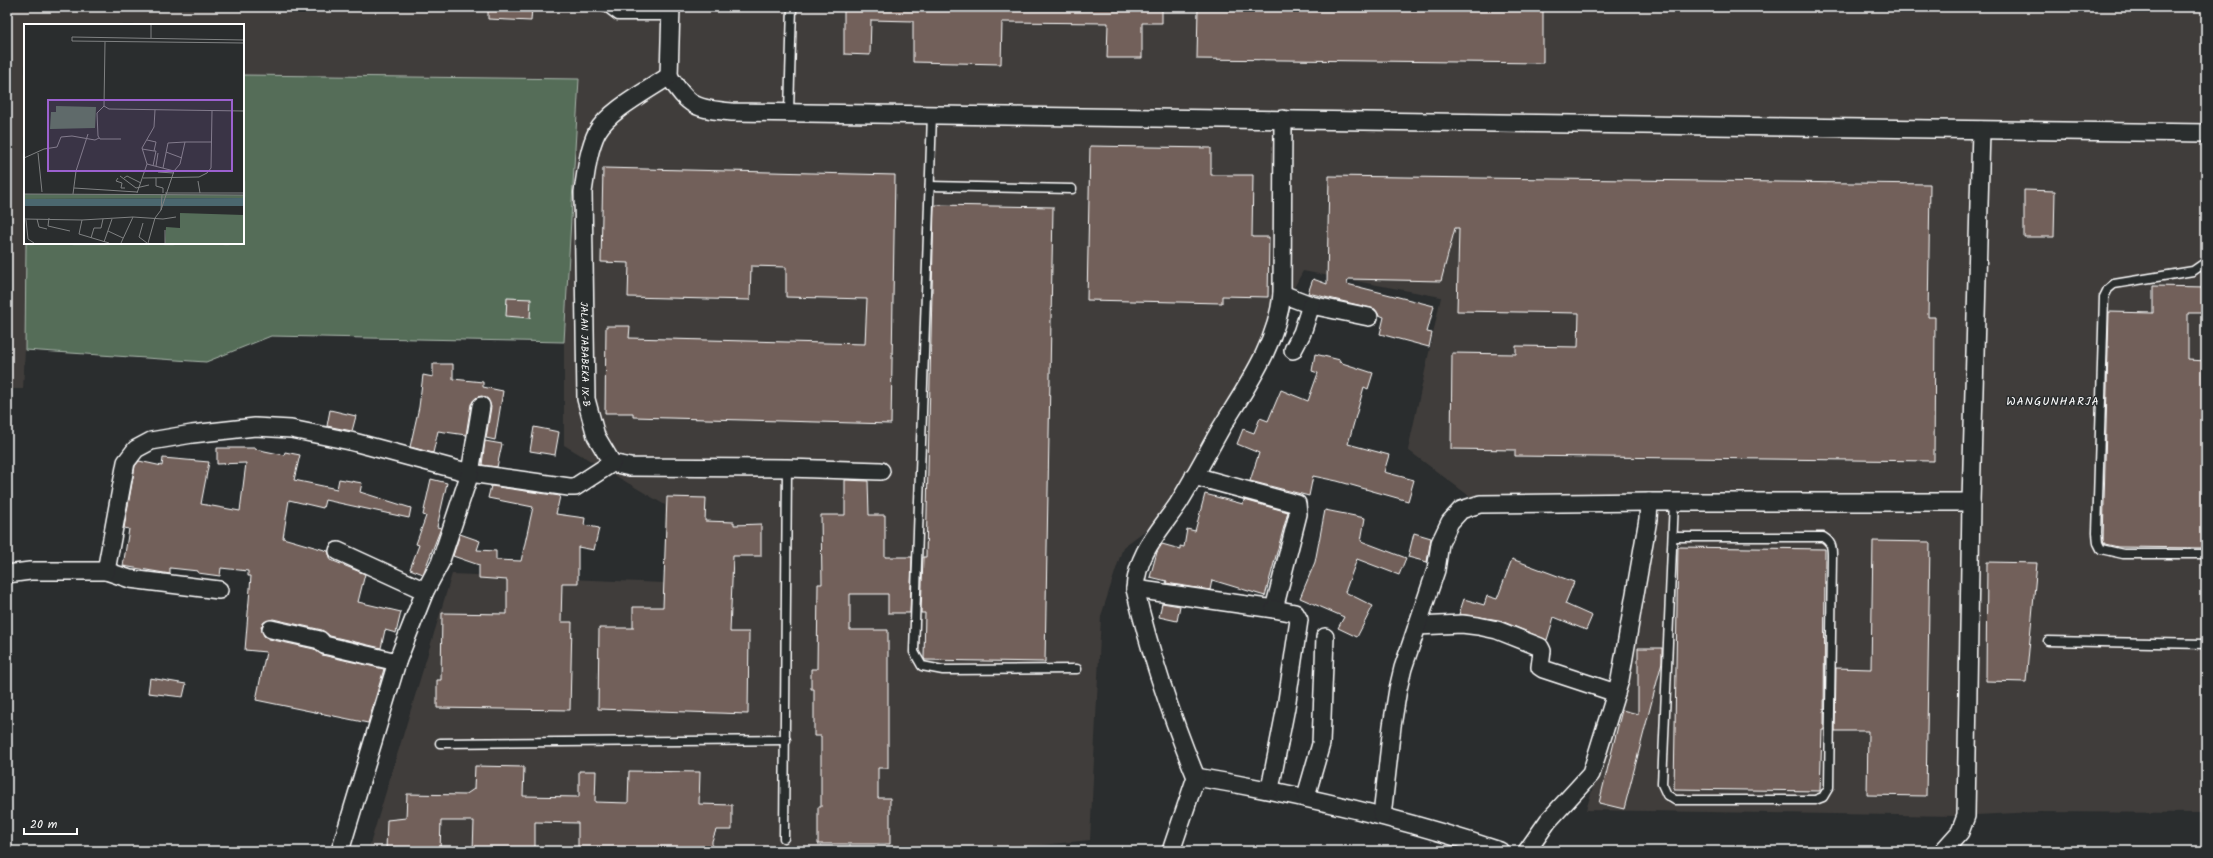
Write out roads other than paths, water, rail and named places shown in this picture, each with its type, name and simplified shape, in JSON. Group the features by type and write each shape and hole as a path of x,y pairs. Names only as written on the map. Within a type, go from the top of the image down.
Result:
{"street":[{"path":"671,12 669,76 681,94 690,103 698,106 732,112 2206,133"},
{"name":"JALAN JABABEKA IX-B","path":"612,463 596,436 586,399 583,192 588,160 597,132 609,118 669,76"},
{"path":"1171,851 1196,777 1176,728 1158,673 1135,589 1138,566 1194,476 1266,352 1280,312 1282,294 1283,119"},
{"path":"1943,851 1960,832 1966,816 1971,502 1981,130"},
{"path":"1282,294 1311,305 1369,317"},
{"path":"1293,350 1302,333 1311,305"},
{"path":"340,851 397,662 425,591 440,563 470,473 481,406"},
{"path":"106,571 126,462 136,449 151,442 192,434 255,427 291,429 366,445 470,473 569,487 575,487 612,463 630,467 787,468 881,471"},
{"path":"1194,476 1297,504 1298,514 1274,609"},
{"path":"1382,816 1393,719 1403,668 1436,570 1440,543 1450,522 1461,510 1480,504 1674,501 1971,502"},
{"path":"1527,851 1548,821 1591,774 1620,680 1649,502"},
{"path":"338,551 425,591"},
{"path":"7,574 30,571 106,571 130,579 219,590"},
{"path":"1135,589 1295,613 1299,620 1286,707 1270,789"},
{"path":"1417,626 1462,624 1497,630 1540,647 1542,651 1540,667 1542,669 1616,693"},
{"path":"271,629 320,640 324,645 397,662"},
{"path":"1306,796 1321,744 1326,637"},
{"path":"1196,777 1306,796 1431,828 1500,851"}],"lane":[{"path":"606,7 618,16 671,12"},
{"path":"789,112 792,7"},
{"path":"932,114 914,652 922,666 943,670 1077,669"},
{"path":"930,186 1072,189"},
{"path":"2206,262 2193,271 2114,284 2108,289 2104,297 2097,533 2098,543 2101,549 2110,552 2123,554 2206,554"},
{"path":"784,838 786,740 787,468"},
{"path":"1673,537 1823,537 1829,541 1832,548 1832,555 1829,787 1823,797 1814,800 1675,800 1666,795 1662,784 1674,501"},
{"path":"2048,641 2206,644"},
{"path":"440,743 786,740"}],"district":[{"name":"WANGUNHARJA","path":"2053,401"}]}
